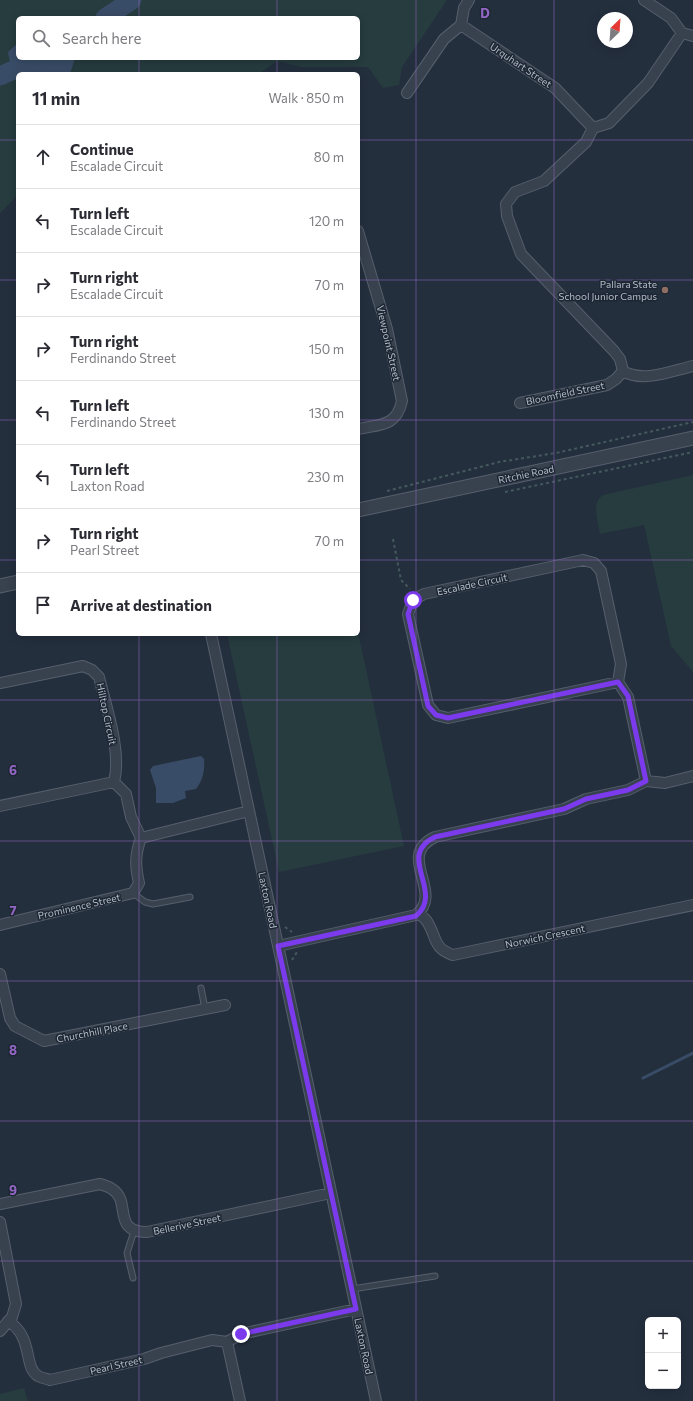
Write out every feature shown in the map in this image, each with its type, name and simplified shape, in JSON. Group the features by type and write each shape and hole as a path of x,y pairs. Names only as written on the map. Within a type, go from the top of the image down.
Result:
{"street":[{"path":"407,92 444,39 461,25 464,8 470,0"},
{"path":"644,0 671,18 682,33 693,36"},
{"name":"Urquhart Street","path":"461,25 556,88 593,128"},
{"path":"682,33 648,83 609,123 593,128 586,142 544,181 515,192 506,204 507,216 521,254 614,351 620,359 623,371 632,376 644,377 693,366"},
{"name":"Viewpoint Street","path":"360,237 387,329 402,401 399,412 392,421 360,429"},
{"name":"Bloomfield Street","path":"520,403 607,385 616,379 623,371"},
{"name":"Ritchie Road","path":"360,510 693,438"},
{"name":"Escalade Circuit","path":"583,560 592,563 601,571 621,664 618,682 448,718 436,715 428,706 408,614 413,600 424,594 583,560"},
{"path":"0,586 16,582"},
{"name":"Laxton Road","path":"211,636 376,1401"},
{"name":"Hilltop Circuit","path":"0,682 83,666 92,670 99,677 116,755 117,770 114,782"},
{"path":"618,682 628,696 646,781"},
{"path":"278,946 416,916 423,910 427,901 418,858 420,848 426,841 435,837 564,809 586,799 628,790 646,781 665,782 693,776"},
{"path":"0,806 114,782 126,794 131,817 141,838 249,810"},
{"name":"Prominence Street","path":"0,925 133,894 140,883 135,859 136,851 141,838"},
{"name":"Norwich Crescent","path":"419,913 428,922 442,952 453,955 693,905"},
{"name":"Churchhill Place","path":"0,974 10,1018 15,1026 44,1041 225,1005"},
{"path":"0,1204 100,1184 112,1189 119,1197 125,1222 130,1229 134,1231"},
{"name":"Bellerive Street","path":"134,1231 147,1232 331,1193"},
{"path":"0,1222 16,1304 12,1317 0,1331"},
{"name":"Pearl Street","path":"8,1321 15,1326 23,1336 33,1371 39,1376 50,1380 144,1359 161,1352 212,1340 227,1342 241,1334 356,1309"},
{"path":"227,1342 240,1401"}],"lane":[{"path":"133,894 145,902 153,904 190,897"},
{"path":"201,988 205,1009"},
{"path":"132,1278 127,1253 134,1231"},
{"path":"352,1289 435,1276"}],"path":[{"path":"380,492 499,462 556,453 693,422"},
{"path":"498,493 693,452"},
{"path":"393,539 401,580 412,590"},
{"path":"282,923 286,929 296,932"}],"green space":[{"path":"0,0 447,0 402,67 399,85 383,88 368,67 301,67 277,61 262,72 16,72 16,197 0,213"},
{"path":"693,475 693,672 671,646 644,525 600,534 596,507 599,498 603,495"},
{"path":"227,636 359,636 404,846 279,872"},
{"path":"24,1388 28,1401 0,1401 0,1394"}],"water":[{"path":"16,45 16,60 74,60 71,72 18,72 10,63 8,52"},
{"path":"201,756 204,759 204,771 196,789 185,791 186,798 173,803 156,803 156,788 150,770 153,766"}],"waterway":[{"path":"108,16 132,0"},
{"path":"0,76 36,60"},
{"path":"643,1078 693,1053"}],"place":[{"name":"Pallara State School Junior Campus","path":"665,290"}],"route":[{"path":"241,1334 356,1309 278,946 416,916 423,910 427,901 418,858 420,848 426,841 435,837 564,809 586,799 628,790 646,781 628,696 618,682 448,718 436,715 428,706 408,614 413,600"}]}
